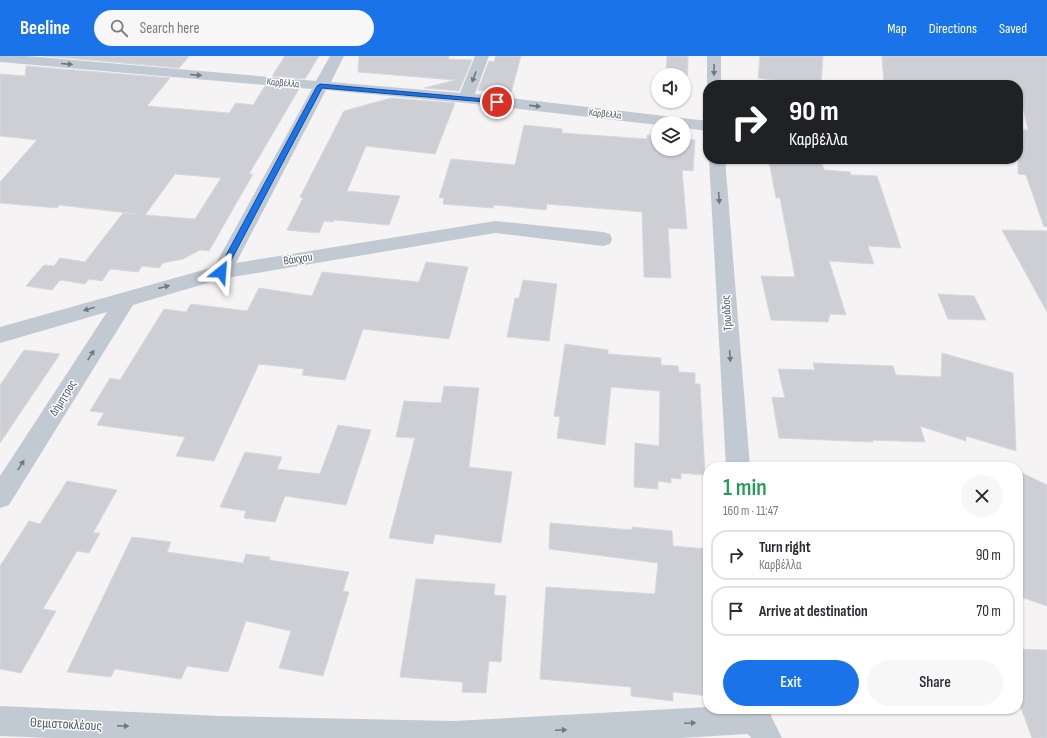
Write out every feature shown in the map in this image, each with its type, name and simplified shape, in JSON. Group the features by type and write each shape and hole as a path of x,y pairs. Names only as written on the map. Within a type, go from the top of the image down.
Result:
{"street":[{"path":"150,71 163,56"},
{"path":"221,272 320,86 338,56"},
{"path":"466,98 482,56"},
{"path":"714,56 714,80"},
{"name":"Καρβέλλα","path":"0,58 42,59 150,71 466,98 703,125"},
{"name":"Τρωάδος","path":"716,164 738,462"},
{"name":"Βάκχου","path":"0,335 221,272 495,227 603,239"},
{"name":"Δήμητρος","path":"0,498 127,298"},
{"name":"Θεμιστοκλέους","path":"0,721 220,734 454,737 760,722"}],"building":[{"path":"44,56 189,56 179,68"},
{"path":"285,56 319,56 305,79 272,76"},
{"path":"359,56 449,56 448,59 472,60 459,91 424,88 455,80 358,72"},
{"path":"496,56 521,56 511,93 478,90 489,61 494,62"},
{"path":"667,56 688,56 688,68 666,68"},
{"path":"760,56 823,56 821,80 773,80 758,78"},
{"path":"882,56 1047,56 1047,226 1044,227 1026,175 1018,174 1018,164 1023,164 1023,130 1028,130 1023,108 1023,80 884,80"},
{"path":"26,66 170,78 147,106 229,113 236,103 253,105 265,86 299,89 249,174 253,174 209,251 200,250 183,259 163,263 159,268 142,266 138,272 110,269 102,281 89,279 85,284 60,280 52,290 26,286 44,265 54,266 60,258 85,262 123,213 137,214 59,205 57,208 0,203 0,182 37,140 0,136 0,74 25,76","holes":["175,174 221,178 195,219 145,215"]},
{"path":"391,98 455,103 435,154 366,146 347,191 400,196 389,225 334,220 333,222 324,221 319,233 287,230 303,198 300,197 344,111"},
{"path":"524,125 562,129 562,133 647,139 647,135 651,135 651,156 691,156 691,139 695,140 693,171 682,170 687,229 668,228 671,278 644,277 642,212 547,204 546,210 494,205 493,208 443,204 444,198 439,198 451,159 515,165"},
{"path":"770,164 822,164 824,170 850,172 851,175 877,176 901,248 868,246 874,264 829,261 846,315 830,314 828,322 771,320 761,276 795,277 780,198 776,198"},
{"path":"1002,230 1047,231 1047,312"},
{"path":"426,262 468,267 449,339 363,329 345,380 302,375 304,369 259,364 214,461 176,456 185,437 97,425 104,413 90,411 110,378 120,380 164,309 186,312 191,304 247,311 259,288 312,296 322,272 419,282"},
{"path":"523,280 557,284 549,341 507,337 515,298 519,298"},
{"path":"938,294 974,296 986,320 948,319"},
{"path":"565,344 608,350 608,354 661,358 661,365 678,366 679,372 695,373 695,384 700,384 704,462 703,462 703,475 681,473 681,479 671,478 671,483 658,481 658,489 634,487 635,443 659,446 660,391 611,387 605,445 557,438 560,417 554,416"},
{"path":"24,350 60,354 0,443 0,385"},
{"path":"942,353 1013,373 1016,451 966,436 966,441 920,426 925,442 872,440 873,442 779,438 772,397 785,398 778,369 815,370 813,363 893,366 896,375 941,377"},
{"path":"444,386 479,388 469,467 512,472 501,543 435,534 433,544 389,538 415,438 396,437 404,401 441,403"},
{"path":"338,425 371,430 346,505 285,496 275,522 244,518 246,511 220,507 245,452 282,457 277,469 320,474"},
{"path":"1023,473 1047,485 1047,606 1023,598"},
{"path":"67,481 117,490 93,533 100,533 89,553 77,551 43,609 56,611 21,673 0,669 0,566 29,521 40,524"},
{"path":"550,523 632,530 632,527 672,531 673,546 703,549 703,695 673,692 673,701 631,696 631,687 540,679 546,587 655,594 658,563 549,549"},
{"path":"132,537 171,542 167,552 243,563 246,554 270,557 269,560 349,572 343,591 349,592 323,676 279,668 291,631 246,621 228,672 187,666 181,679 115,669 111,677 67,672"},
{"path":"416,579 495,584 494,595 506,596 501,662 489,661 486,693 462,692 463,682 400,677"},
{"path":"1023,649 1047,650 1047,738 1032,738 1023,714"}],"route":[{"path":"221,272 320,86 497,102"}]}
